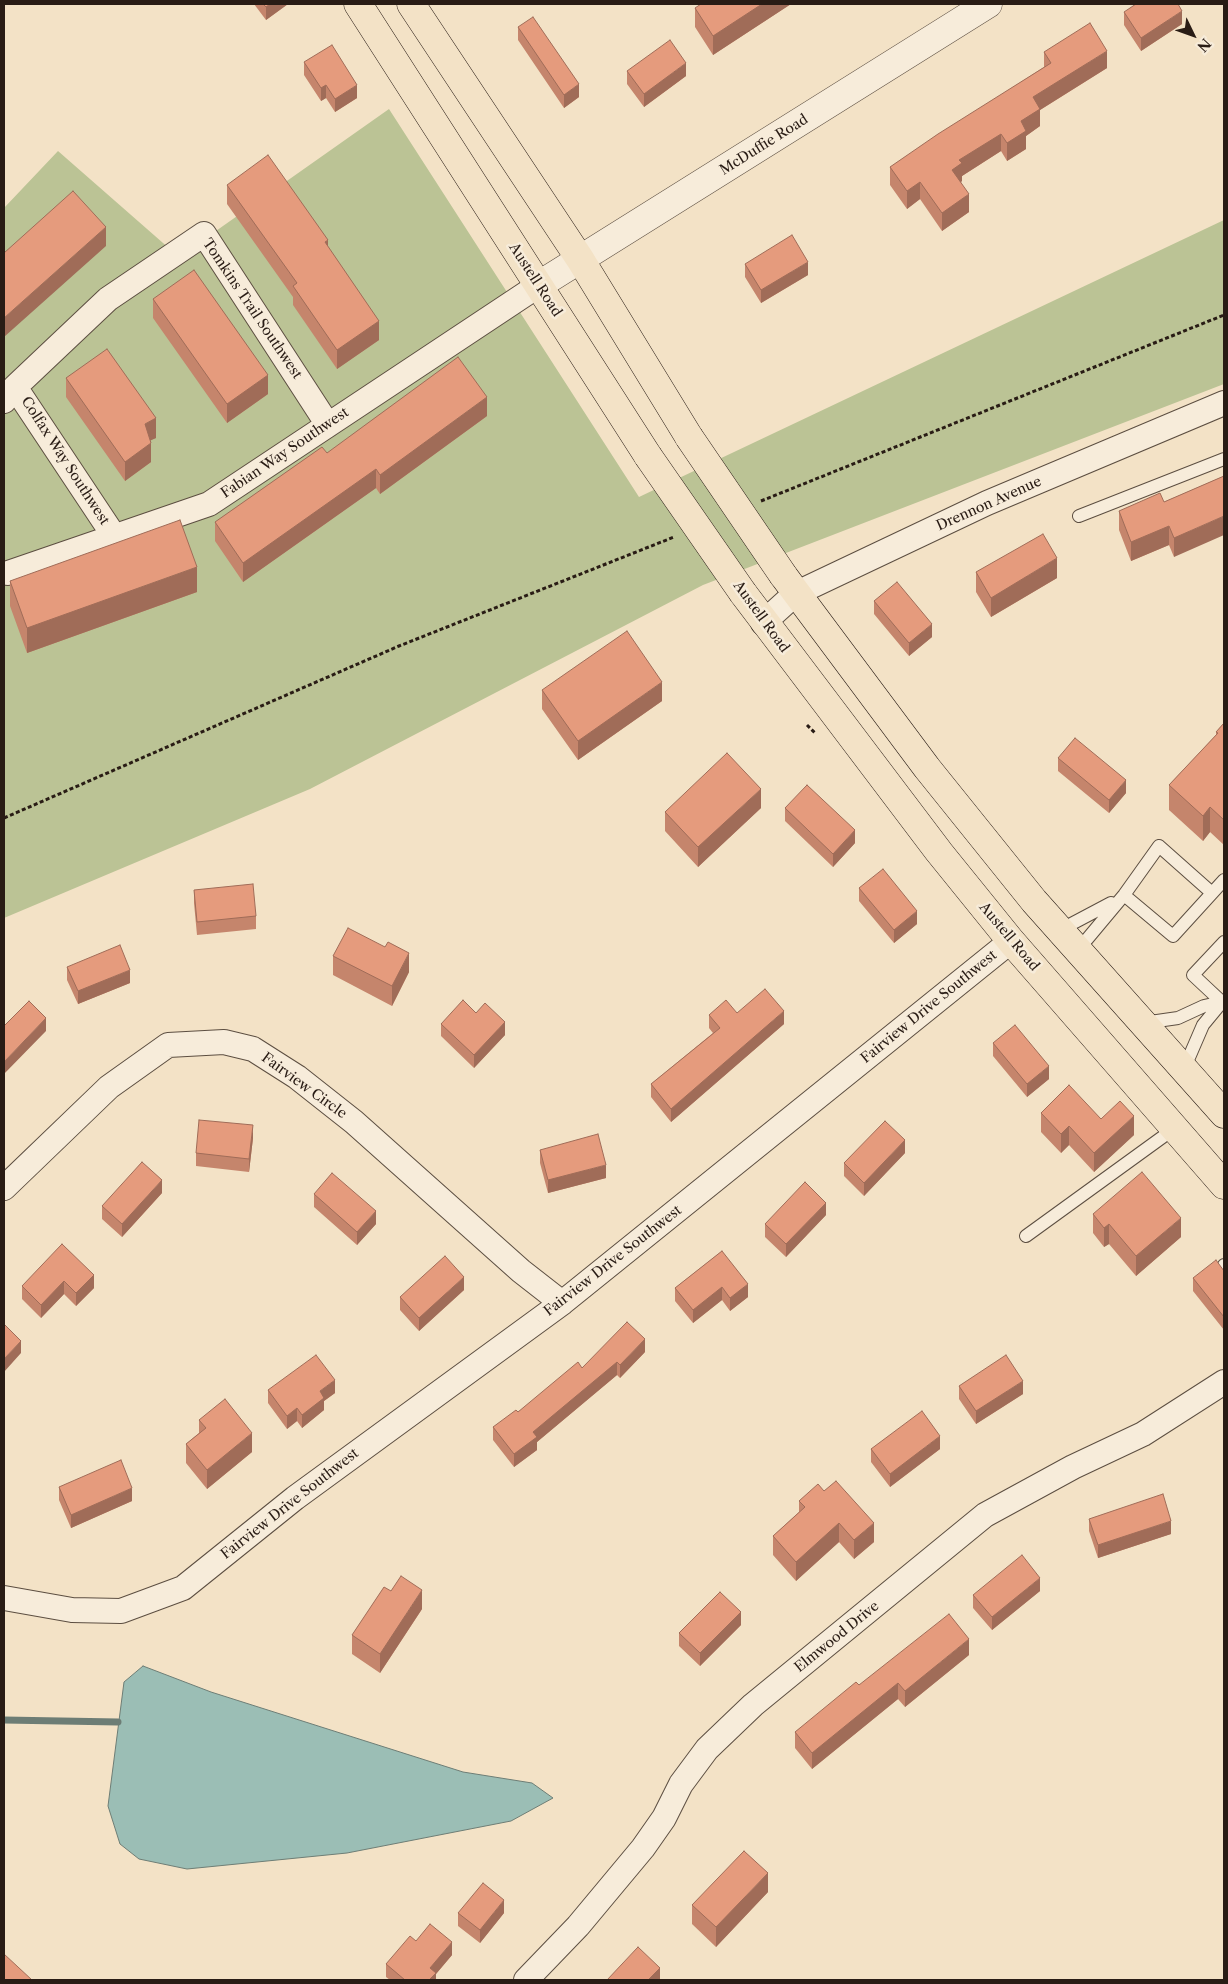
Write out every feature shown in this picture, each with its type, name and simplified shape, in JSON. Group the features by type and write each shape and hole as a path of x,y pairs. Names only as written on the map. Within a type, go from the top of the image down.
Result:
{"main road":[{"name":"Austell Road","path":"358,4 648,456 763,623 939,852 1011,941 1224,1185"},
{"path":"411,4 580,259 689,438 789,585 927,768 1069,940 1224,1114"}],"street":[{"name":"McDuffie Road","path":"538,286 988,4"},
{"name":"Tomkins Trail Southwest","path":"10,394 108,299 204,234 328,425"},
{"name":"Fabian Way Southwest","path":"8,573 209,504 538,286"},
{"name":"Colfax Way Southwest","path":"10,394 114,536"},
{"name":"Drennon Avenue","path":"763,623 789,585 1224,403"},
{"name":"Fairview Drive Southwest","path":"4,1598 72,1610 121,1611 183,1588 295,1498 562,1303 1011,941"},
{"name":"Fairview Circle","path":"4,1188 109,1087 168,1045 224,1042 253,1049 298,1077 354,1122 521,1271 562,1303"},
{"name":"Elmwood Drive","path":"526,1980 578,1926 643,1848 664,1818 681,1784 707,1749 753,1705 985,1516 1073,1467 1142,1434 1224,1382"}],"lane":[{"path":"1079,516 1224,459"},
{"path":"1069,940 1124,895 1159,846 1212,893"},
{"path":"1124,895 1173,936 1224,880"},
{"path":"1069,940 1099,912 1124,895"},
{"path":"1223,1003 1193,976 1224,942"},
{"path":"1144,1024 1178,1018 1204,1006 1223,1003"},
{"path":"1184,1069 1203,1025 1223,1003"},
{"path":"1026,1236 1175,1128"}],"path":[{"path":"755,504 1224,315"},
{"path":"4,818 399,646 682,534"},
{"path":"807,725 816,733"}],"green space":[{"path":"389,109 639,497 1224,220 1224,384 703,585 310,789 4,918 4,208 58,151 179,257"}],"water":[{"path":"143,1666 211,1692 463,1772 532,1783 553,1798 511,1821 347,1853 187,1869 139,1859 120,1844 108,1806 124,1682"}],"building":[{"path":"701,4 762,4 713,36 695,8"},
{"path":"1136,4 1178,4 1182,11 1141,38 1124,12"},
{"path":"533,17 579,84 564,95 518,27"},
{"path":"1090,23 1107,51 1033,97 1040,109 1021,121 1026,131 1007,143 1001,134 959,160 962,163 952,170 969,194 942,213 920,182 907,191 890,167 938,134 1051,63 1044,52"},
{"path":"670,40 686,63 644,94 627,71"},
{"path":"332,45 357,85 335,99 326,85 321,88 304,62"},
{"path":"268,155 328,240 325,242 379,321 337,350 293,286 297,283 227,185"},
{"path":"73,191 106,227 4,318 4,253"},
{"path":"792,235 808,262 761,290 745,264"},
{"path":"194,270 268,375 227,404 153,299"},
{"path":"107,349 156,418 145,424 151,443 125,462 66,378"},
{"path":"458,357 487,397 380,475 376,469 243,563 215,522 322,447 327,453"},
{"path":"1224,476 1224,516 1174,538 1169,526 1131,542 1119,511 1160,493 1164,502"},
{"path":"180,520 197,567 27,628 10,581"},
{"path":"1043,534 1057,558 991,598 976,572"},
{"path":"897,582 932,624 909,643 874,601"},
{"path":"627,631 662,682 578,741 542,690"},
{"path":"1224,723 1224,820 1210,807 1203,816 1169,785 1218,733 1216,732"},
{"path":"1075,738 1126,780 1109,800 1058,758"},
{"path":"727,753 761,789 698,847 665,812"},
{"path":"807,785 855,830 833,854 785,808"},
{"path":"883,869 917,911 894,930 859,888"},
{"path":"253,884 256,916 197,922 194,890"},
{"path":"348,928 385,947 388,942 409,953 392,986 333,956"},
{"path":"120,945 130,970 78,991 67,967"},
{"path":"765,989 784,1011 671,1109 651,1084 720,1028 709,1015 726,1000 737,1013"},
{"path":"463,1000 476,1013 485,1003 505,1022 474,1055 441,1024"},
{"path":"29,1001 46,1018 4,1062 4,1026"},
{"path":"1015,1025 1049,1066 1027,1084 993,1043"},
{"path":"1069,1085 1101,1119 1120,1101 1134,1116 1094,1153 1069,1126 1061,1134 1041,1113"},
{"path":"199,1120 253,1125 249,1159 196,1153"},
{"path":"885,1121 905,1140 864,1183 844,1163"},
{"path":"598,1134 606,1165 548,1180 540,1150"},
{"path":"142,1162 162,1180 122,1224 102,1206"},
{"path":"1142,1172 1181,1218 1136,1256 1109,1224 1104,1228 1093,1214"},
{"path":"332,1173 376,1211 357,1232 314,1194"},
{"path":"805,1182 826,1203 786,1244 765,1224"},
{"path":"62,1244 94,1275 76,1293 64,1281 41,1305 22,1286"},
{"path":"722,1251 748,1284 730,1298 722,1287 693,1310 675,1288"},
{"path":"445,1256 464,1277 419,1318 400,1297"},
{"path":"1216,1260 1224,1271 1224,1317 1193,1278"},
{"path":"627,1322 645,1339 620,1365 617,1362 533,1432 537,1437 514,1454 493,1427 516,1410 518,1412 578,1362 582,1368"},
{"path":"4,1324 21,1341 4,1359"},
{"path":"316,1355 335,1380 320,1391 324,1398 302,1415 297,1408 287,1416 268,1390"},
{"path":"1006,1355 1023,1381 976,1411 959,1386"},
{"path":"225,1399 252,1433 207,1470 186,1444 206,1428 199,1420"},
{"path":"922,1411 940,1436 890,1474 871,1449"},
{"path":"121,1460 132,1488 71,1515 59,1487"},
{"path":"836,1481 874,1523 854,1540 839,1523 796,1562 773,1536 805,1507 799,1501 818,1484 824,1491"},
{"path":"1163,1494 1171,1521 1098,1545 1089,1519"},
{"path":"1022,1555 1040,1578 992,1617 973,1595"},
{"path":"401,1576 422,1590 380,1654 352,1635 384,1587 391,1591"},
{"path":"720,1592 741,1612 700,1653 679,1633"},
{"path":"949,1614 969,1639 905,1691 898,1683 812,1753 795,1732 856,1682 859,1685"},
{"path":"744,1851 768,1873 716,1927 692,1905"},
{"path":"483,1883 504,1900 480,1930 458,1913"},
{"path":"430,1924 452,1942 430,1968 436,1973 429,1980 405,1980 386,1964 410,1936 416,1941"},
{"path":"638,1947 660,1968 648,1980 607,1980"},
{"path":"4,1954 32,1980 4,1980"}],"waterway":[{"path":"4,1720 118,1722"}]}
